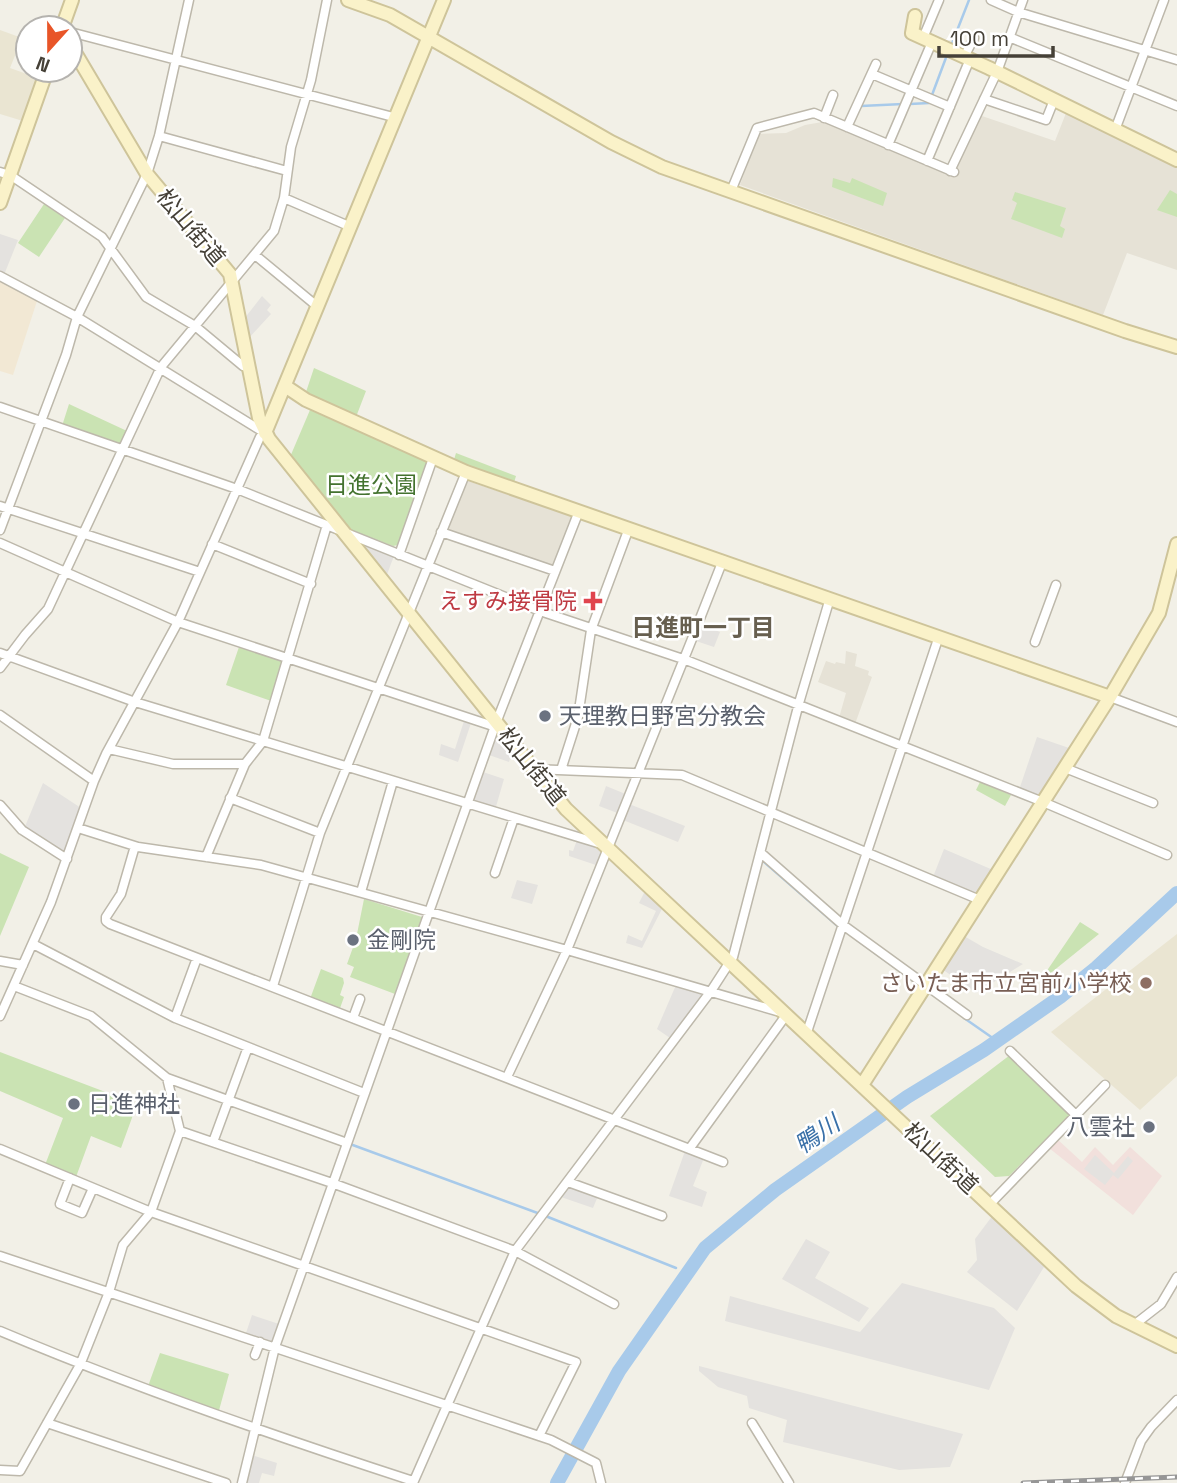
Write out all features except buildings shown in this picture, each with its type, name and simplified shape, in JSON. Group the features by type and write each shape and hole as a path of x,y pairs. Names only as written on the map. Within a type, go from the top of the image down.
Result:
{"street":[{"path":"0,530 4,507 41,421 77,317 147,174 159,136 190,0"},
{"path":"0,668 4,655 48,609 161,368 274,231 284,198 291,147 307,94 327,0"},
{"path":"348,0 390,15 611,142 662,167 1177,347"},
{"path":"0,1016 67,859 94,781 178,622 260,437 265,433 444,0"},
{"path":"888,145 911,91 939,0"},
{"path":"991,0 1018,12 1177,60"},
{"path":"732,191 757,128 814,113 952,172 997,72 1023,0"},
{"path":"1115,130 1164,0"},
{"path":"915,16 912,33 1177,160"},
{"path":"84,35 397,118"},
{"path":"1009,37 1177,106"},
{"path":"927,161 950,107 974,38"},
{"path":"847,127 876,64"},
{"name":"松山街道","path":"84,68 147,174 226,269 232,281 259,418 265,433 408,615 566,809 1089,1297 1134,1325 1177,1346"},
{"path":"872,74 950,107"},
{"path":"0,203 5,174 41,84"},
{"path":"824,118 834,95"},
{"path":"984,99 1046,120 1054,100"},
{"path":"159,136 287,171"},
{"path":"5,174 102,237 146,297 195,326 243,366 249,368"},
{"path":"284,198 351,228"},
{"path":"255,255 318,307"},
{"path":"0,276 77,317 265,433"},
{"path":"285,386 306,400 466,472 1110,696 1177,722"},
{"path":"0,407 237,488 540,611 686,660 1043,802 1167,855"},
{"path":"399,555 433,458"},
{"path":"273,986 320,833 466,472"},
{"path":"4,507 200,572"},
{"path":"242,1483 275,1347 496,723 579,511"},
{"path":"206,857 245,764 263,741 327,525"},
{"path":"561,770 578,717 591,630 629,528"},
{"path":"441,532 555,571"},
{"path":"0,543 178,622 490,725 496,723"},
{"path":"212,544 311,584"},
{"path":"862,1085 1065,768 1159,613 1177,544"},
{"path":"507,1077 567,950 605,847 640,773 723,560"},
{"path":"1035,642 1056,585"},
{"path":"0,1331 80,1365 255,1429 413,1482 515,1251 711,991 730,961 830,598"},
{"path":"807,1032 939,636"},
{"path":"4,655 135,702 605,847"},
{"path":"0,715 94,781"},
{"path":"109,749 173,764 245,764"},
{"path":"1065,768 1153,803"},
{"path":"533,769 682,775 980,900"},
{"path":"361,892 393,781"},
{"path":"230,798 320,833"},
{"path":"0,805 22,830 67,859"},
{"path":"495,873 514,818"},
{"path":"78,828 135,846 261,865 787,1014 690,1148"},
{"path":"135,846 121,894 106,921 723,1162"},
{"path":"761,853 842,925 967,1015"},
{"path":"33,944 175,1018 364,1093"},
{"path":"175,1018 197,958"},
{"path":"0,961 23,965"},
{"path":"13,986 91,1016 167,1077 347,1143"},
{"path":"354,1018 360,999"},
{"path":"213,1142 248,1047"},
{"path":"1010,1051 1076,1115"},
{"path":"0,1470 16,1473 20,1471 80,1365 109,1292 123,1245 151,1212 180,1131 167,1077"},
{"path":"990,1204 1105,1085"},
{"path":"180,1131 332,1183 515,1251 614,1304"},
{"path":"0,1149 151,1212 576,1362 539,1436"},
{"path":"70,1178 60,1204 82,1213 93,1188"},
{"path":"568,1182 662,1216"},
{"path":"0,1255 539,1436 596,1463 601,1483"},
{"path":"1134,1325 1161,1304 1177,1277"},
{"path":"255,1355 260,1342"},
{"path":"1125,1483 1140,1441 1177,1400"},
{"path":"47,1423 226,1483"},
{"path":"752,1423 789,1483"}],"shaded area":[{"path":"0,30 14,35 14,58 10,68 14,69 14,84 36,84 23,121 0,114"},
{"path":"1068,108 1177,161 1177,270 1127,253 1103,315 740,185 758,134 786,133 805,125 828,121 951,176 979,115 1055,141"},
{"path":"0,234 18,240 4,275 0,273"},
{"path":"0,281 37,301 13,375 0,371"},
{"path":"262,296 271,305 267,310 271,314 248,339 244,319"},
{"path":"465,480 572,516 556,566 552,567 449,532 446,527"},
{"path":"355,539 394,556 386,577"},
{"path":"702,625 720,632 714,647 696,641"},
{"path":"846,651 857,654 855,666 869,671 868,675 872,677 855,724 839,718 846,693 818,682 826,661 845,664"},
{"path":"464,721 471,723 458,762 439,755 441,744 455,749"},
{"path":"498,732 512,751 509,762 489,755"},
{"path":"1037,737 1072,749 1041,798 1019,790"},
{"path":"483,772 504,779 495,810 472,803"},
{"path":"43,783 81,808 65,855 24,829"},
{"path":"606,786 628,795 620,814 599,806"},
{"path":"629,804 685,826 678,842 623,820"},
{"path":"577,840 606,850 590,890 587,889 596,865 569,856 569,850 573,851"},
{"path":"944,849 993,870 976,894 933,877"},
{"path":"517,880 538,885 532,904 511,898"},
{"path":"647,887 665,903 642,948 626,943 628,935 642,941 656,911 639,903"},
{"name":"さいたま市立宮前小学校","path":"1177,934 1177,1076 1140,1110 1051,1032"},
{"path":"964,936 1023,964 976,993 942,969"},
{"path":"676,985 703,994 670,1038 657,1029"},
{"path":"1057,1139 1082,1162 1095,1147 1113,1165 1130,1147 1162,1176 1133,1215 1049,1148"},
{"path":"685,1151 704,1158 693,1186 707,1192 702,1207 669,1196"},
{"path":"1095,1155 1114,1173 1128,1156 1133,1161 1118,1179 1113,1175 1105,1185 1084,1169"},
{"path":"569,1185 598,1196 593,1208 561,1197"},
{"path":"993,1215 1044,1267 1017,1311 967,1272 977,1260 975,1239"},
{"path":"806,1239 830,1252 815,1278 869,1308 859,1322 782,1279"},
{"path":"902,1283 994,1308 1015,1328 989,1390 725,1321 730,1296 860,1332"},
{"path":"252,1315 279,1324 271,1342 246,1333"},
{"path":"699,1366 963,1434 950,1467 899,1470 783,1442 787,1420 749,1408 747,1396 718,1387 699,1371"},
{"path":"252,1455 277,1463 274,1476 262,1473 259,1483 245,1483"}],"green space":[{"path":"833,178 850,183 852,178 887,193 883,206 832,187"},
{"path":"1170,190 1177,194 1177,217 1157,210"},
{"path":"1015,192 1066,208 1060,226 1065,229 1062,238 1011,219 1017,203 1012,200"},
{"path":"44,204 65,218 39,257 18,243"},
{"path":"314,368 366,391 356,417 307,396"},
{"path":"69,404 127,431 121,447 62,426"},
{"name":"日進公園","path":"310,410 428,464 398,545 393,546 345,528 290,457"},
{"path":"456,453 516,476 513,486 453,463"},
{"path":"240,644 287,659 274,702 226,685"},
{"path":"980,782 1011,795 1005,806 976,790"},
{"path":"0,853 29,867 0,936"},
{"path":"364,899 422,917 395,994 350,977 354,967 347,964 356,939"},
{"path":"1080,922 1099,934 1047,976 1044,975"},
{"path":"321,969 343,978 340,995 344,997 339,1011 310,999"},
{"path":"0,1052 137,1104 121,1148 91,1136 76,1177 45,1165 63,1118 0,1091"},
{"path":"1010,1055 1070,1115 1009,1176 995,1177 930,1116"},
{"path":"160,1353 229,1374 218,1414 147,1389"}],"waterway":[{"path":"951,46 969,0"},
{"path":"910,104 929,103 947,55"},
{"path":"861,106 903,104"},
{"path":"763,861 840,928"},
{"name":"鴨川","path":"557,1483 619,1371 705,1248 775,1190 907,1097 984,1050 1060,997 1096,968 1177,893"},
{"path":"857,940 919,985"},
{"path":"964,1018 997,1041"},
{"path":"350,1144 543,1215 676,1268"}],"railway":[{"path":"1023,1483 1177,1477"}],"place":[{"name":"えすみ接骨院","path":"593,601"},
{"name":"天理教日野宮分教会","path":"545,716"},
{"name":"金剛院","path":"353,940"},
{"name":"さいたま市立宮前小学校","path":"1146,983"},
{"name":"日進神社","path":"74,1104"},
{"name":"八雲社","path":"1149,1127"}],"district":[{"name":"日進町一丁目","path":"703,627"}]}
